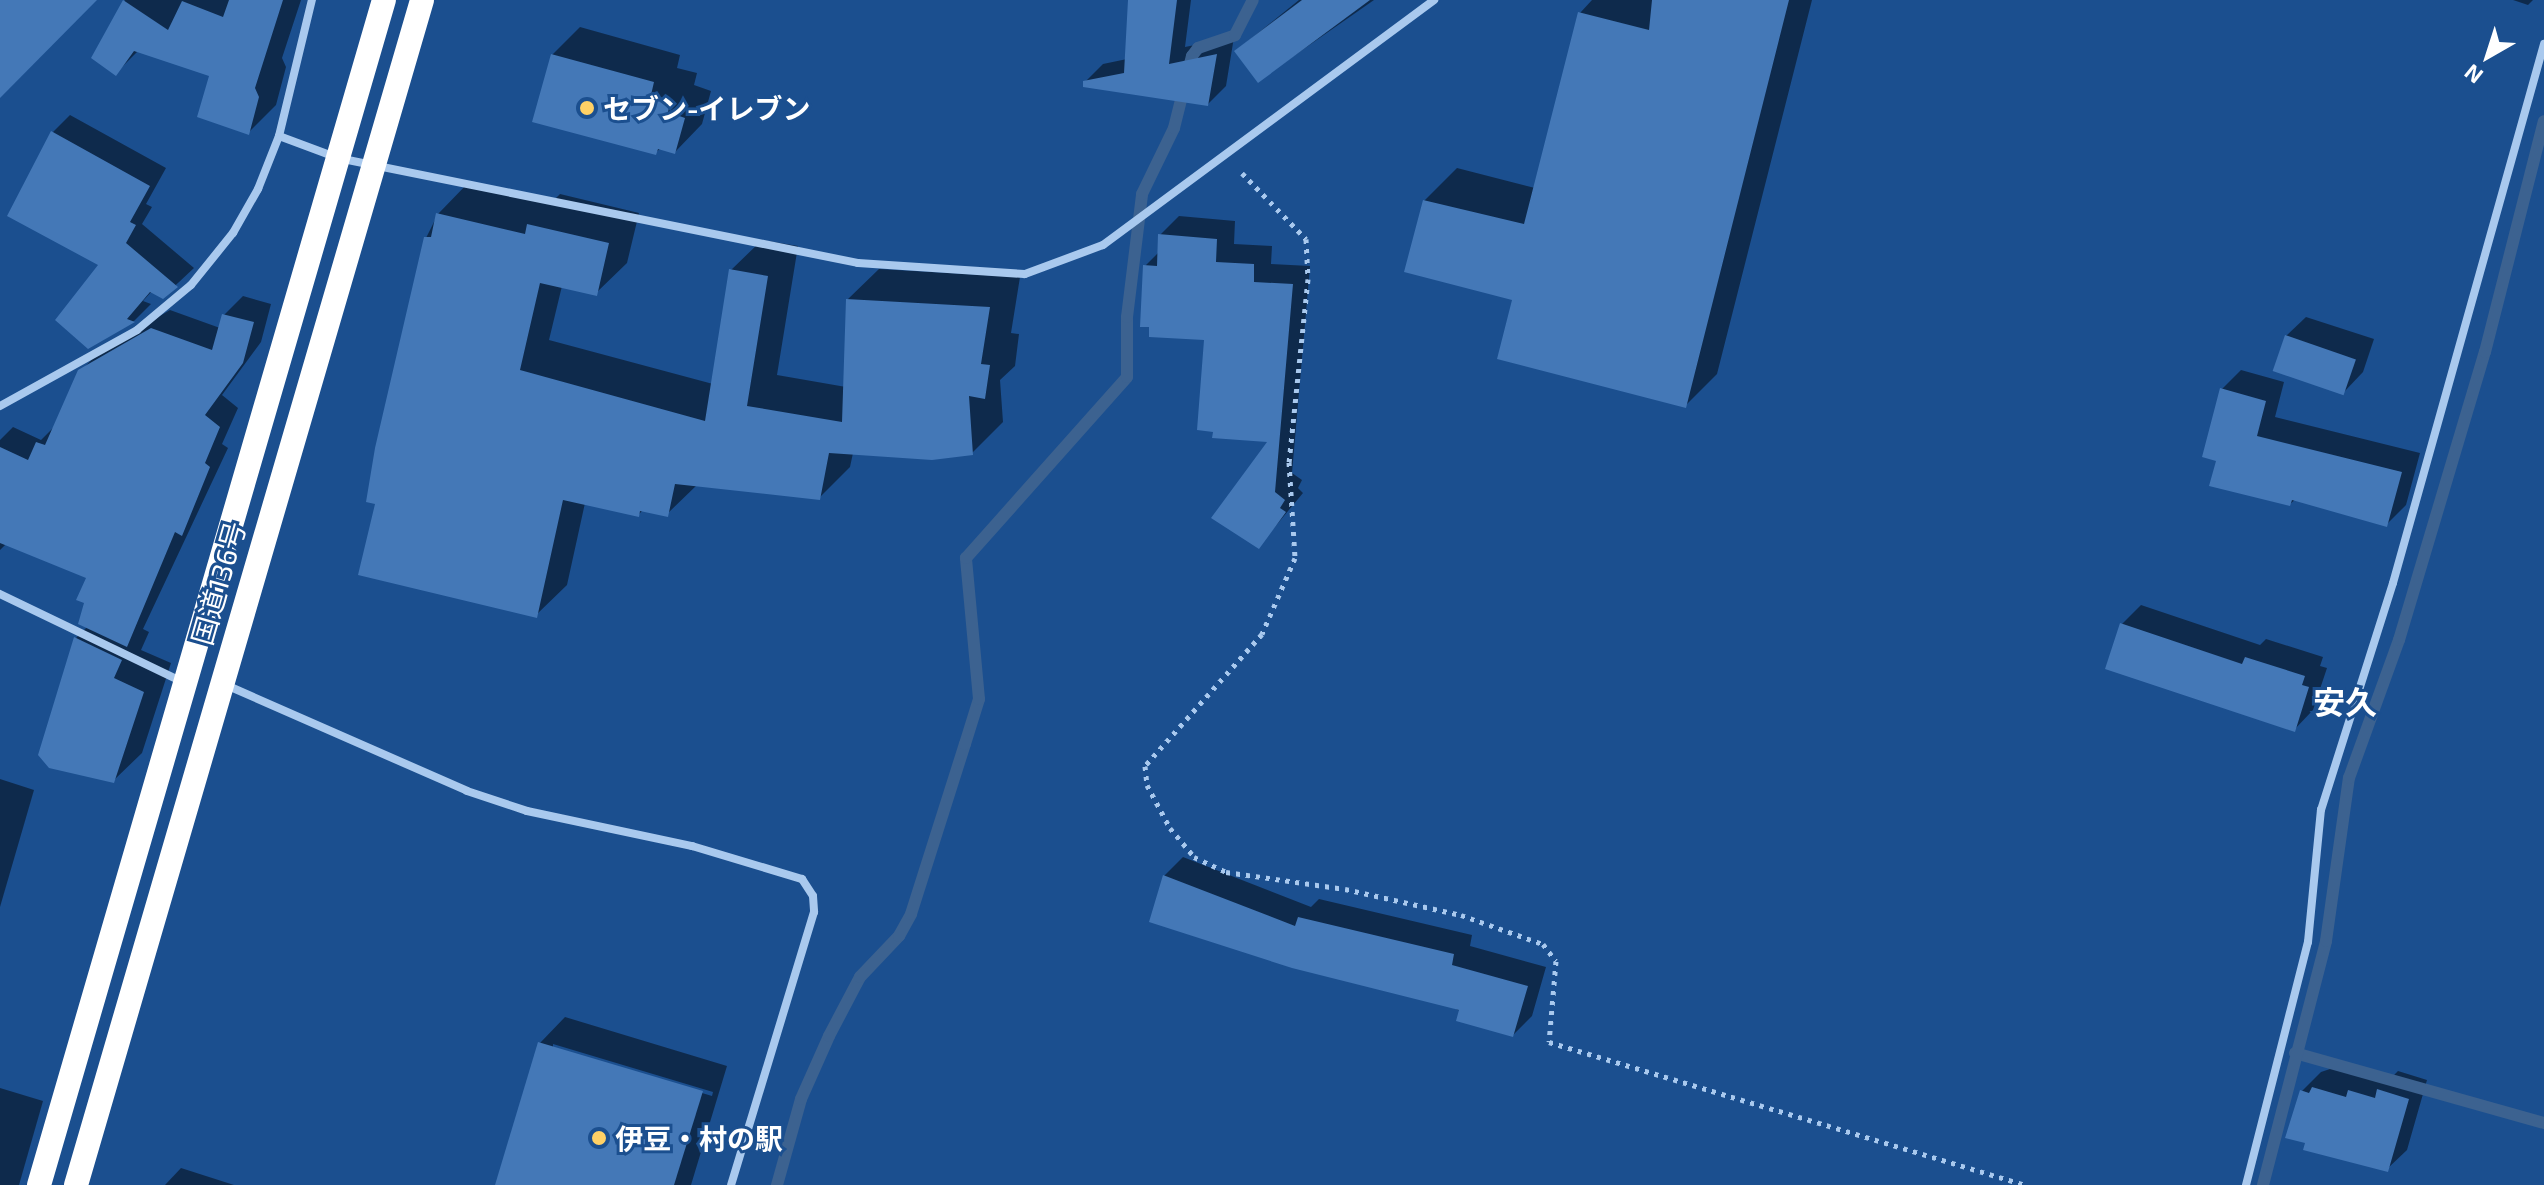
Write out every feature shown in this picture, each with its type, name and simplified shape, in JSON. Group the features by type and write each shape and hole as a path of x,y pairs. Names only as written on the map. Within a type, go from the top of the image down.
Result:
{"highway":[{"name":"国道136号","path":"39,1185 384,0"},
{"name":"国道136号","path":"76,1185 220,683 422,0"}],"street":[{"path":"0,406 137,330 191,285 233,233 258,189 279,136 312,0"},
{"path":"279,136 338,158 373,162 858,263 1025,274 1103,245 1434,0"},
{"path":"2246,1185 2308,942 2321,810 2393,583 2544,44"},
{"path":"0,594 187,684"},
{"path":"220,683 512,806 603,830 692,846 802,879 813,896 814,912 731,1185"}],"path":[{"path":"1225,154 1306,239 1308,279 1289,462 1295,558 1262,634 1145,766 1147,785 1170,828 1194,857 1226,872 1345,889 1461,915 1543,944 1556,961 1549,1042 2026,1185"}],"building":[{"path":"0,0 97,0 0,98"},
{"path":"123,0 168,30 182,1 223,17 229,0 283,0 255,88 259,97 249,135 197,117 209,76 134,51 116,76 91,58"},
{"path":"1128,0 1177,0 1169,64 1217,54 1208,106 1083,87 1083,81 1124,73"},
{"path":"1302,0 1370,0 1258,83 1234,51"},
{"path":"1652,0 1789,0 1686,408 1497,359 1512,300 1404,272 1423,200 1524,224 1578,12 1649,30"},
{"path":"551,54 654,82 651,95 671,100 668,112 685,118 675,154 658,149 656,155 532,122"},
{"path":"51,131 150,186 130,222 136,225 126,243 178,287 163,299 150,292 127,319 135,322 88,349 55,320 98,265 7,216"},
{"path":"436,213 525,234 527,224 609,243 597,296 540,283 520,370 705,421 729,269 768,276 747,406 842,422 846,299 990,307 981,364 990,365 985,399 969,396 973,455 932,460 829,453 820,500 675,484 668,517 640,511 639,517 563,500 537,618 358,575 375,504 366,502 375,448 424,237 431,237"},
{"path":"1158,234 1217,239 1216,262 1254,264 1254,282 1293,284 1275,492 1285,500 1280,508 1286,512 1259,549 1211,518 1267,442 1212,438 1213,432 1197,430 1204,340 1149,337 1149,327 1140,327 1143,265 1157,266"},
{"path":"222,314 254,322 243,363 205,415 220,427 205,463 210,467 182,536 175,532 127,647 78,624 84,603 76,600 86,578 0,543 0,447 28,460 36,442 45,445 78,370 151,328 212,350"},
{"path":"2285,335 2356,359 2344,395 2273,371"},
{"path":"2220,388 2266,401 2257,436 2402,472 2387,527 2292,500 2290,506 2209,486 2216,461 2202,457"},
{"path":"2120,623 2242,664 2245,657 2305,676 2302,685 2309,687 2295,732 2105,669"},
{"path":"74,637 122,660 114,678 144,692 114,783 49,768 38,755"},
{"path":"1163,875 1295,926 1298,917 1454,954 1452,965 1528,986 1513,1037 1456,1021 1459,1010 1292,968 1149,922"},
{"name":"伊豆・村の駅","path":"538,1042 703,1091 674,1185 495,1185"},
{"path":"2312,1087 2346,1097 2348,1090 2375,1098 2377,1089 2409,1099 2388,1172 2303,1150 2305,1143 2285,1138 2300,1090 2309,1093"}],"waterway":[{"path":"777,1185 801,1099 829,1036 860,977 899,936 911,914 979,699 966,558 1127,377 1127,317 1142,194 1174,128 1192,56 1198,48 1235,35 1253,0"},
{"path":"2263,1185 2326,941 2349,778 2399,640 2485,352 2544,121"},
{"path":"2295,1053 2544,1123"}],"place":[{"name":"セブン-イレブン","path":"587,108"},
{"name":"伊豆・村の駅","path":"599,1138"}],"district":[{"name":"安久","path":"2345,701"}]}
